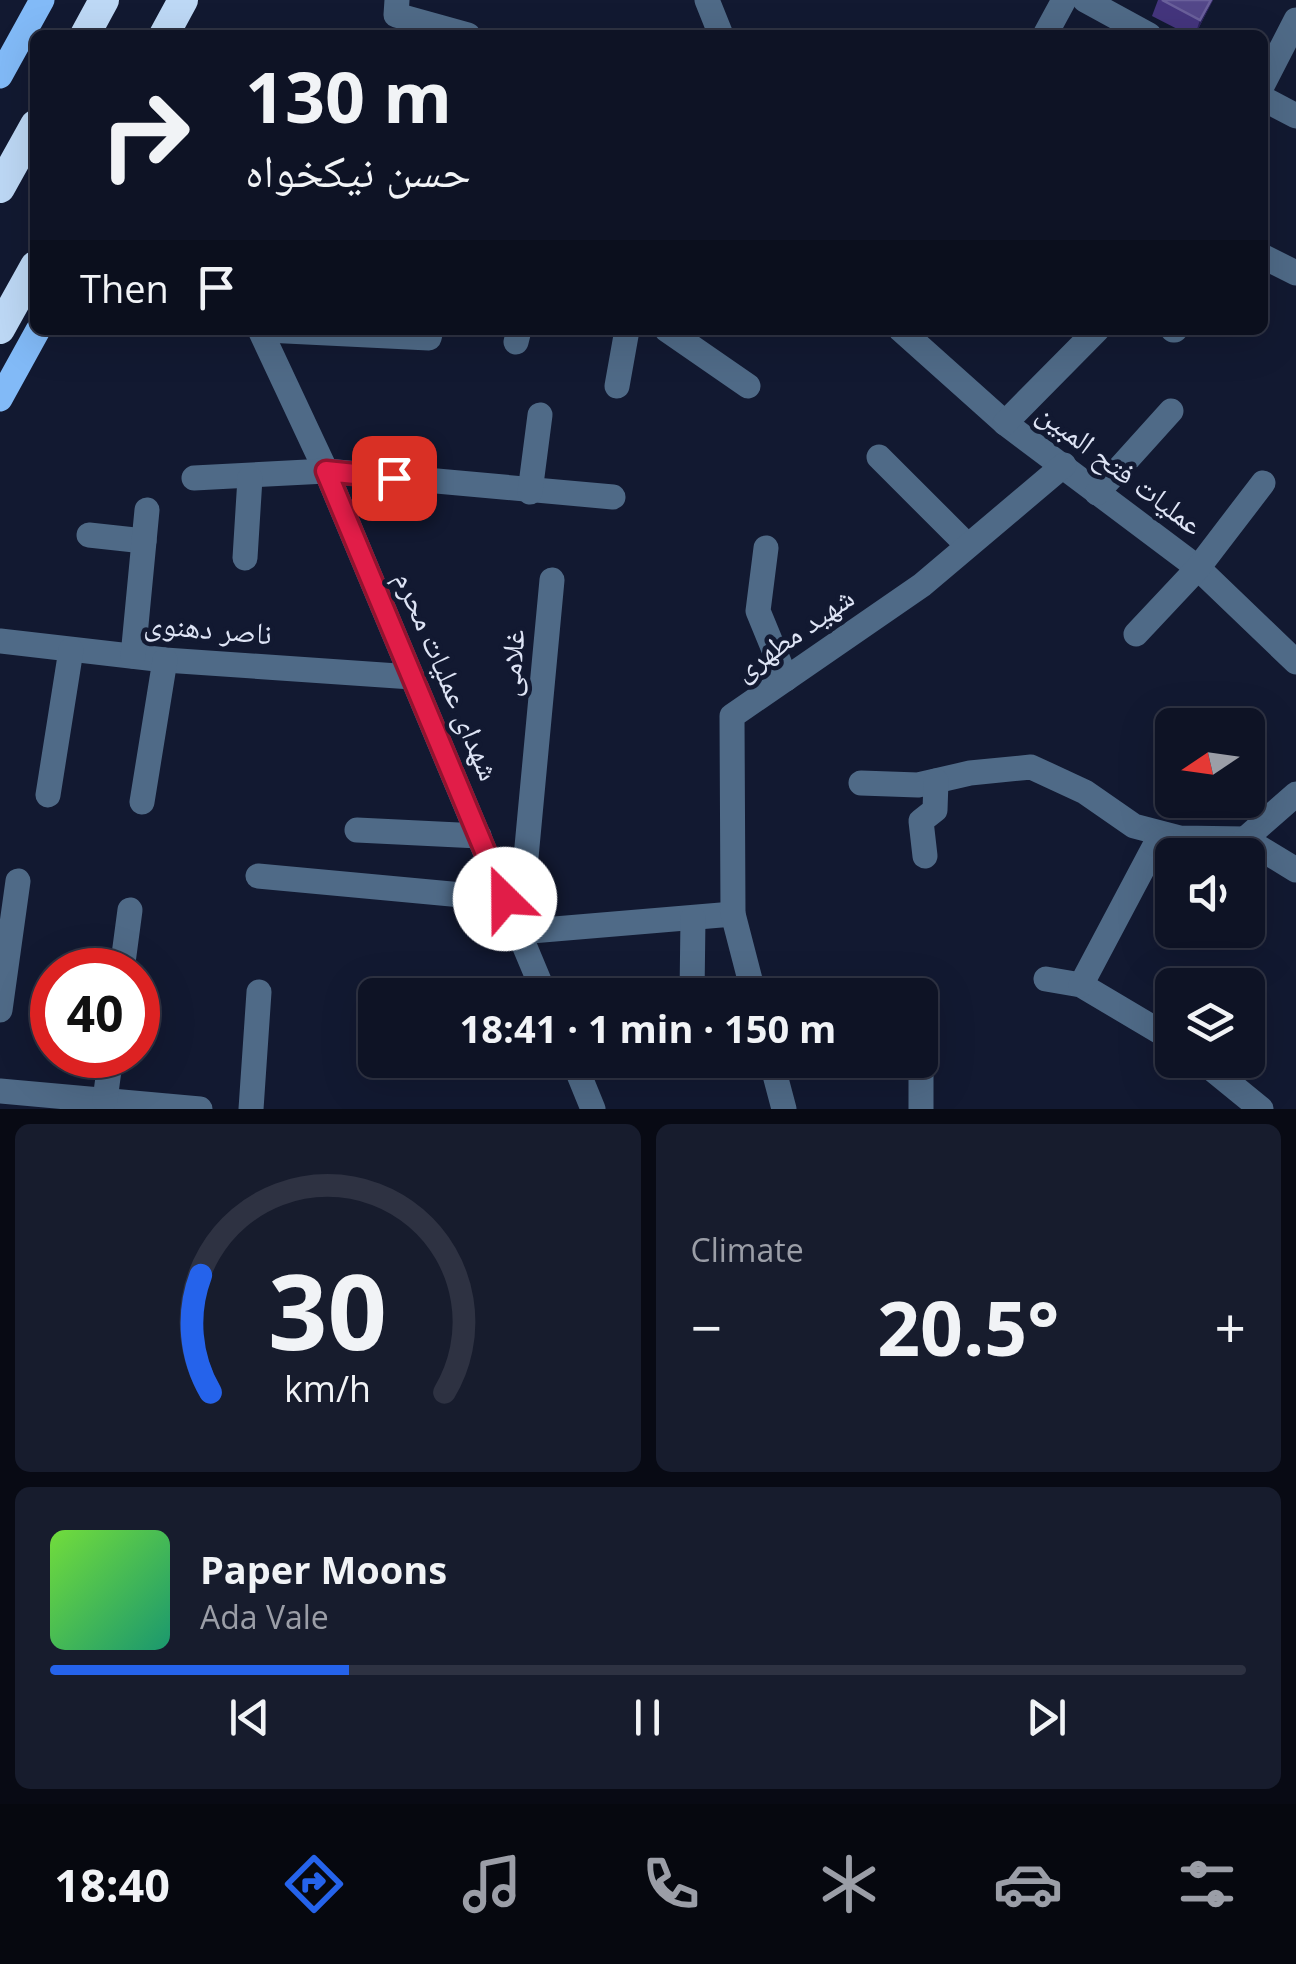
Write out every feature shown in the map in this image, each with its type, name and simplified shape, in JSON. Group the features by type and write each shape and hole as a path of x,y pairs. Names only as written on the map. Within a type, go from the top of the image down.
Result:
{"highway":[{"path":"87,30 104,0"},
{"path":"167,30 183,0"},
{"path":"0,188 30,134"},
{"path":"0,329 30,275"}],"main road":[{"path":"0,76 42,0"},
{"path":"0,398 35,335"}],"street":[{"path":"397,0 396,15 450,30"},
{"path":"707,0 718,30"},
{"path":"1048,30 1064,0"},
{"path":"1091,1 1140,30"},
{"path":"1268,74 1296,20"},
{"path":"1268,101 1296,116"},
{"path":"1268,259 1296,272"},
{"name":"شهدای عملیات محرم","path":"265,335 538,978"},
{"path":"367,335 430,335"},
{"path":"618,386 626,335"},
{"path":"674,335 748,386"},
{"name":"عملیات فتح المبین","path":"907,335 1005,423 1198,568 1296,662"},
{"path":"1005,423 1092,335"},
{"path":"1097,494 1172,411"},
{"path":"530,492 540,415"},
{"path":"879,457 967,545"},
{"name":"شهید مطهری","path":"749,978 732,914 732,716 922,585 1064,465"},
{"path":"194,478 326,471 612,497"},
{"path":"245,558 250,478"},
{"path":"1136,634 1198,568 1264,483"},
{"path":"133,656 147,510"},
{"path":"89,535 144,541"},
{"path":"766,548 758,611 786,679"},
{"name":"غلامی","path":"519,932 552,580"},
{"name":"ناصر دهنوی","path":"0,641 165,660 412,677"},
{"path":"48,795 71,650"},
{"path":"142,802 165,660"},
{"path":"861,783 918,785 1031,766 1084,792 1134,826 1180,838"},
{"path":"925,856 921,821 935,810 936,781"},
{"path":"1245,838 1296,794"},
{"path":"357,830 479,836"},
{"path":"1080,986 1161,834"},
{"path":"1265,851 1296,870"},
{"path":"258,876 505,899"},
{"path":"0,1010 18,881"},
{"path":"125,948 130,910"},
{"path":"519,932 732,914"},
{"path":"692,918 692,978"},
{"path":"1046,979 1080,986 1155,1029"},
{"path":"251,1109 260,992"},
{"path":"113,1078 116,1104"},
{"path":"580,1078 593,1109"},
{"path":"776,1078 784,1109"},
{"path":"921,1078 921,1109"},
{"path":"1223,1078 1261,1109"},
{"path":"14,1098 200,1109"}],"building":[{"path":"1162,0 1211,0 1200,20"}],"route":[{"path":"394,478 326,471 505,899"}]}
